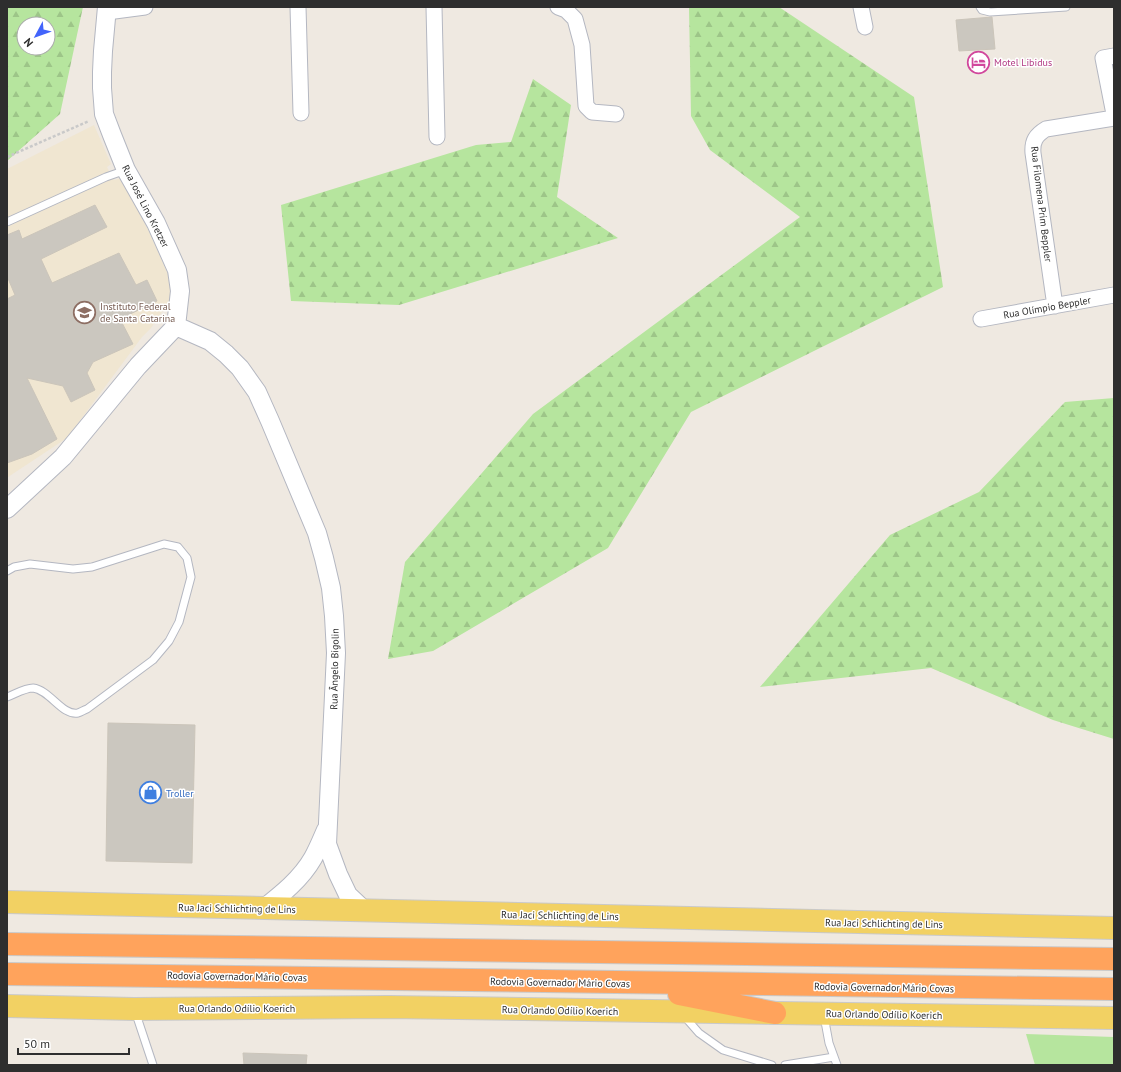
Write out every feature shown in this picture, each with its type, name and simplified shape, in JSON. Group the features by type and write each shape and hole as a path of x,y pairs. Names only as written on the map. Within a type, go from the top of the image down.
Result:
{"highway":[{"path":"7,944 1114,959"},
{"name":"Rodovia Governador Mário Covas","path":"7,974 196,975 623,983 1114,989"},
{"path":"623,983 775,1013"}],"main road":[{"name":"Rua Jaci Schlichting de Lins","path":"7,902 1114,928"},
{"name":"Rua Orlando Odílio Koerich","path":"7,1006 134,1009 389,1008 681,1011 1114,1018"}],"street":[{"path":"107,10 146,7"},
{"path":"298,7 301,113"},
{"path":"434,7 437,137"},
{"path":"558,7 566,10 575,19 582,45 586,106 592,112 616,114"},
{"path":"861,7 865,27"},
{"name":"Rua José Lino Kretzer","path":"107,10 103,51 102,88 104,114 126,170 156,223 177,270 180,291 176,326"},
{"path":"1114,56 1103,58 1114,114"},
{"name":"Rua Filomena Prim Beppler","path":"1055,306 1033,153 1034,139 1040,132 1046,129 1114,118"},
{"name":"Rua Olímpio Beppler","path":"981,319 1114,295"},
{"path":"7,509 63,457 138,366 176,326"},
{"name":"Rua Ângelo Bigolin","path":"176,326 210,341 226,354 240,368 257,392 317,533 331,588 336,653 327,844 338,874 348,895 364,911"},
{"path":"263,909 284,893 297,880 313,858 328,828"}],"lane":[{"path":"980,7 982,10 990,12 1066,7"},
{"path":"7,222 106,177 126,170"},
{"path":"7,571 14,567 30,564 73,570 92,567 164,544 178,547 187,558 191,577 179,622 169,641 153,660 87,709 78,713 69,713 42,691 33,688 7,697"},
{"path":"134,1009 153,1065"},
{"path":"681,1011 699,1033 723,1050 772,1065"},
{"path":"824,1014 829,1043 837,1065"},
{"path":"785,1065 834,1058"}],"path":[{"path":"7,157 104,114"}],"shaded area":[{"name":"Instituto Federal de Santa Catarina","path":"94,125 111,164 107,167 113,179 115,180 121,178 128,185 171,281 172,297 151,328 142,337 67,438 8,477 7,169"}],"green space":[{"path":"7,7 83,7 60,114 7,161"},
{"path":"689,7 779,7 914,97 943,287 691,412 608,548 433,651 388,659 405,562 533,414 800,217 710,150 691,116"},
{"path":"533,79 571,105 557,197 618,238 399,305 291,301 281,205 476,145 511,142"},
{"path":"1114,398 1114,739 1053,720 931,668 760,687 890,535 979,492 1065,402"},
{"path":"1026,1034 1114,1037 1114,1065 1035,1065"}],"building":[{"path":"992,17 995,49 959,51 956,20"},
{"path":"95,205 107,227 41,259 52,283 119,253 136,285 147,280 157,301 120,319 133,344 93,362 87,373 95,390 71,402 63,386 27,378 57,439 32,454 7,463 7,299 15,295 7,276 7,235 19,230 22,239"},
{"name":"Troller","path":"108,723 195,725 192,863 106,861"},
{"path":"243,1053 307,1055 306,1065 244,1065"}],"place":[{"name":"Motel Libidus","path":"978,62"},
{"name":"Instituto Federal de Santa Catarina","path":"84,312"},
{"name":"Troller","path":"150,793"}]}
